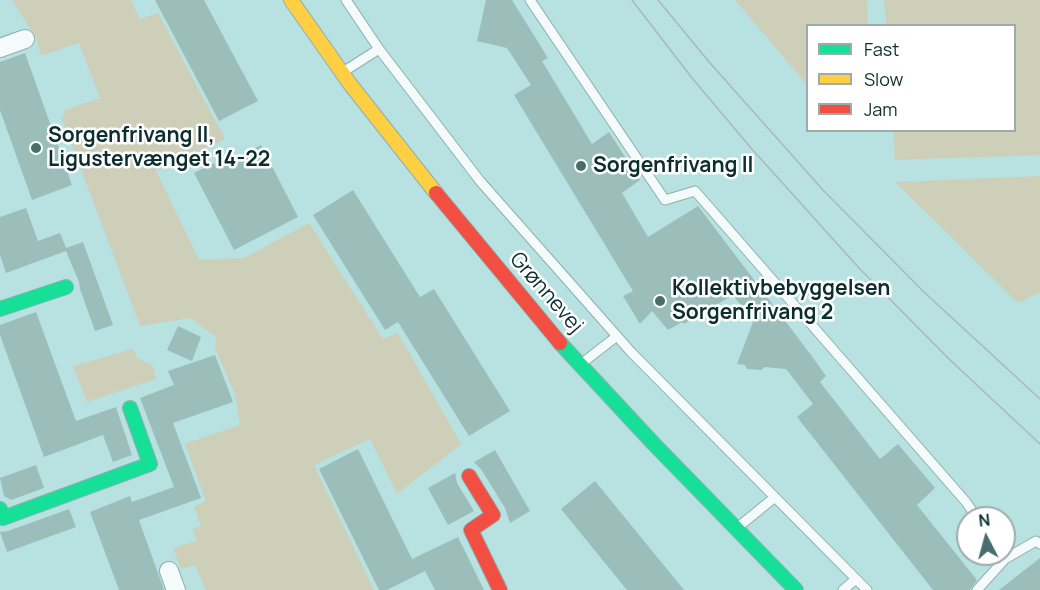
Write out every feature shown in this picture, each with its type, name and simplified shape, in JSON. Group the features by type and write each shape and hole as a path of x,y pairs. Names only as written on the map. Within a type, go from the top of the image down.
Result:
{"street":[{"name":"Grønnevej","path":"291,0 342,73 462,226 580,364 652,442 796,590"},
{"path":"0,48 25,39"},
{"path":"0,309 66,287"},
{"path":"0,509 3,518 150,464 130,408"},
{"path":"469,477 493,515 471,530 500,590"},
{"path":"169,571 176,590"}],"lane":[{"path":"346,0 379,49 480,181 617,336 867,590"},
{"path":"530,0 665,200 695,191 969,506"},
{"path":"342,73 379,49"},
{"path":"580,364 617,336"},
{"path":"736,528 775,497"},
{"path":"1016,551 1036,541 1040,544"},
{"path":"977,590 997,566"},
{"path":"843,590 856,579"}],"green space":[{"path":"12,0 131,0 140,19 158,13 225,139 156,171 199,260 244,258 309,223 383,339 398,333 461,444 397,494 370,439 314,465 374,590 206,590 195,565 181,569 173,548 197,541 192,529 201,526 194,507 206,501 185,444 240,425 235,394 215,348 216,337 190,318 140,326 62,119 65,110 100,98 79,43 41,56 36,38"},
{"path":"735,0 867,0 868,24 806,24 806,84"},
{"path":"884,0 1040,0 1040,155 895,160 893,132 1016,132 1016,24 886,24"},
{"path":"1040,176 1040,292 1018,303 895,182"},
{"path":"133,349 137,358 152,365 156,379 87,402 73,366"}],"building":[{"path":"155,0 204,0 258,101 219,121"},
{"path":"486,0 512,0 548,58 542,61 592,144 609,132 640,180 622,193 648,237 698,206 811,355 826,376 820,382 880,459 898,444 935,488 917,505 956,554 956,566 966,566 977,580 970,590 933,590 797,417 813,404 786,369 764,367 762,370 747,369 745,365 737,364 753,322 733,295 684,324 682,322 668,330 652,311 640,324 623,296 633,291 514,95 531,85 507,48 477,41"},
{"name":"Sorgenfrivang II, Ligustervænget 14-22","path":"25,53 72,185 32,200 0,110 0,62"},
{"path":"261,145 298,217 234,250 194,173 214,163 216,168"},
{"path":"353,190 420,297 434,289 510,411 469,436 398,322 385,330 313,215"},
{"path":"26,208 38,241 60,233 66,248 83,242 113,325 95,331 66,251 6,273 0,255 0,217"},
{"path":"36,312 76,421 116,407 132,455 113,462 103,435 44,457 0,335 0,325"},
{"path":"178,326 201,337 192,361 167,350"},
{"path":"215,355 233,402 173,423 201,498 139,520 164,590 119,590 90,512 130,496 132,502 174,487 140,398 174,385 168,371"},
{"path":"358,449 412,559 458,537 484,590 435,590 425,571 387,590 379,590 319,469"},
{"path":"495,450 530,511 510,523 505,508 481,469 474,462"},
{"path":"36,465 44,488 11,500 4,496 0,478"},
{"path":"455,473 457,483 474,511 448,525 428,488"},
{"path":"595,481 684,590 627,590 561,509"},
{"path":"69,509 76,527 7,552 0,532"},
{"path":"1040,558 1040,590 999,590"}],"tram line":[{"path":"632,0 692,78 751,148 859,268 949,359 1040,444"},
{"path":"658,0 710,63 823,190 924,292 1040,399"}],"traffic: fast":[{"path":"0,309 66,287"},
{"path":"560,343 652,442 796,590"},
{"path":"0,509 3,518 150,464 130,408"}],"traffic: slow":[{"path":"291,0 350,84 436,193"}],"traffic: jam":[{"path":"436,193 560,343"},
{"path":"469,476 493,515 471,530 500,590"}],"place":[{"name":"Sorgenfrivang II, Ligustervænget 14-22","path":"36,148"},
{"name":"Sorgenfrivang II","path":"581,166"},
{"name":"Kollektivbebyggelsen Sorgenfrivang 2","path":"660,301"}]}
